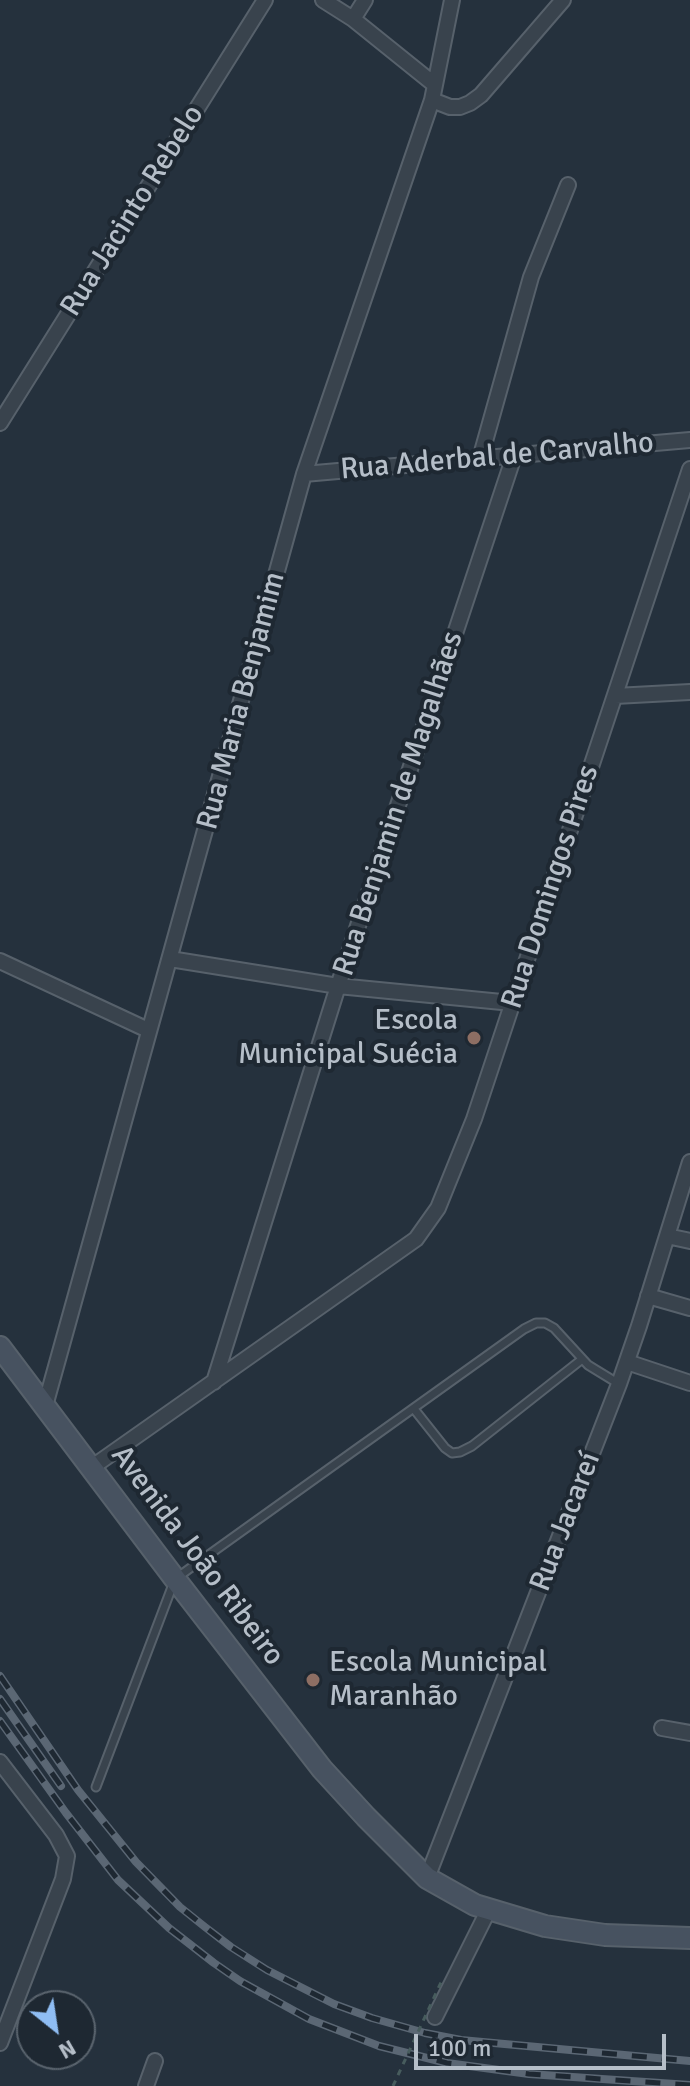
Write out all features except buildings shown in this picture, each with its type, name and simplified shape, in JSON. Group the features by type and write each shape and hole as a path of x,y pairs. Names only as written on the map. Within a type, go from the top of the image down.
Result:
{"main road":[{"name":"Avenida João Ribeiro","path":"0,1347 322,1769 427,1878 475,1905 545,1926 605,1935 690,1938"}],"street":[{"name":"Rua Jacinto Rebelo","path":"0,423 265,0"},
{"path":"323,0 353,19 450,107 460,107 481,95 563,0"},
{"path":"353,19 365,0"},
{"name":"Rua Maria Benjamim","path":"45,1406 304,474 433,93 452,0"},
{"path":"480,459 531,277 568,185"},
{"name":"Rua Aderbal de Carvalho","path":"304,474 690,440"},
{"name":"Rua Benjamin de Magalhães","path":"214,1383 338,986 514,456"},
{"name":"Rua Domingos Pires","path":"91,1468 416,1239 438,1208 474,1119 690,469"},
{"path":"615,696 690,692"},
{"path":"170,959 338,986 512,1003"},
{"path":"0,961 148,1030"},
{"name":"Rua Jacareí","path":"427,1878 619,1384 690,1162"},
{"path":"667,1236 690,1241"},
{"path":"648,1296 690,1308"},
{"path":"627,1362 690,1383"},
{"path":"662,1728 690,1733"},
{"path":"0,1762 56,1835 67,1856 63,1879 0,2043"},
{"path":"435,2017 489,1909"},
{"path":"146,2086 155,2061"}],"lane":[{"path":"96,1787 175,1579 536,1323 545,1323 554,1328 581,1360 619,1384"},
{"path":"414,1409 445,1448 452,1453 460,1452 472,1446 581,1360"}],"path":[{"path":"393,2086 443,1978"}],"railway":[{"path":"0,1676 78,1790 136,1862 180,1907 231,1947 267,1970 334,2004 425,2033 461,2040 690,2061"},
{"path":"0,1699 61,1786"},
{"path":"0,1721 118,1880 169,1928 214,1963 309,2019 379,2046 447,2063 529,2074 690,2085"}],"place":[{"name":"Escola Municipal Suécia","path":"474,1038"},
{"name":"Escola Municipal Maranhão","path":"313,1680"}]}
